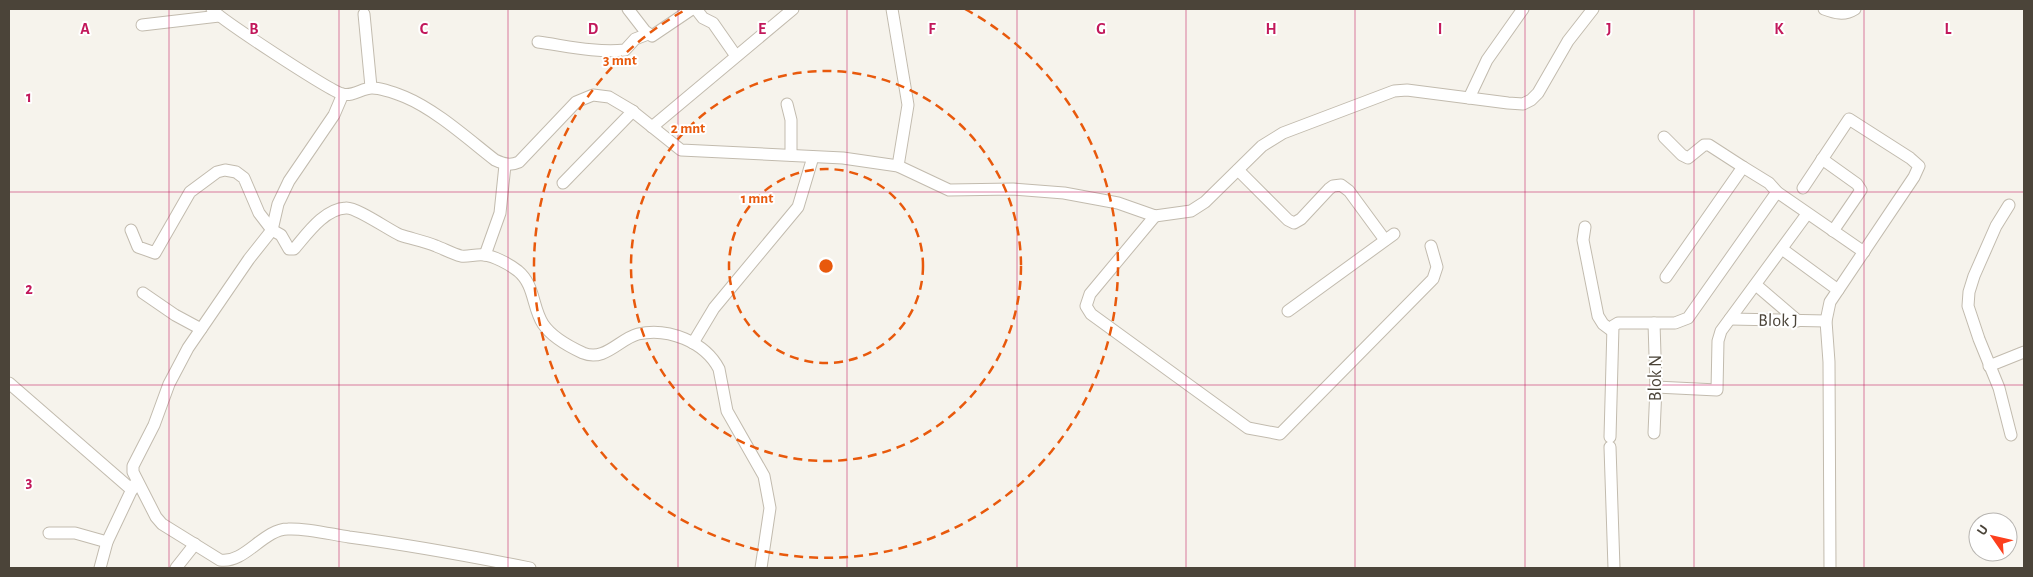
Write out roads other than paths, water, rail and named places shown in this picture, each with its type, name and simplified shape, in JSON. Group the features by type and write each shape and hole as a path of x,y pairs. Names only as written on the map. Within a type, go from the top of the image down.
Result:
{"street":[{"path":"628,9 648,34"},
{"path":"538,42 590,50 625,50 634,39 648,34 652,36 657,34 692,9"},
{"path":"696,9 702,18 713,24 736,56"},
{"path":"652,126 793,9"},
{"path":"892,9 908,105 898,166"},
{"path":"1469,98 1487,60 1522,9"},
{"path":"142,26 215,12 317,80 342,94 351,94 371,88 407,98 441,118 495,160 505,164 519,162 576,102 593,95 609,97 633,111 681,150 842,158 898,166 950,190 1012,189 1064,193 1118,203 1154,216 1191,211 1205,202 1262,146 1283,133 1394,91 1407,90 1523,104 1531,100 1538,93 1568,42 1593,9"},
{"path":"1824,9 1837,13 1846,13 1855,9"},
{"path":"364,14 371,88"},
{"path":"342,94 334,115 289,180 278,204 272,230 248,259 201,329 169,384 154,426 135,462 134,472 156,517 162,524 220,560 227,560 248,551 271,534 288,528 431,548 530,568"},
{"path":"787,104 791,120 791,155"},
{"path":"563,183 633,111"},
{"path":"1803,188 1849,119 1910,158 1918,166 1914,177 1830,302 1826,321 1829,362 1830,568"},
{"path":"1664,137 1682,155 1688,158 1704,145 1709,145 1769,183 1777,192 1807,214 1864,252"},
{"path":"693,343 714,308 798,207 813,156"},
{"path":"1822,159 1858,184 1861,190 1833,231"},
{"path":"484,254 500,213 505,164"},
{"path":"1666,277 1742,167"},
{"path":"131,230 138,247 155,253 190,192 217,172 225,170 236,172 244,178 260,213 272,230 281,235 289,249 294,249 312,228 324,218 337,210 348,207 400,235 460,256 484,254 511,265 520,272 531,286 544,325 557,337 584,354 599,355 636,335 655,332 675,335 693,343 700,347 720,369 727,411 764,476 770,508 762,549 761,568"},
{"path":"1238,170 1288,220 1294,223 1301,219 1329,189 1333,186 1342,185 1390,237 1288,311"},
{"path":"1614,568 1610,442 1611,330 1618,323 1675,323 1688,318 1777,192"},
{"path":"2009,205 1986,247 1974,276 1968,296 1968,306 1989,366 1999,388 2011,435"},
{"path":"1656,387 1717,390 1718,341 1721,331 1807,214"},
{"path":"1154,216 1090,294 1086,306 1090,314 1248,428 1280,434 1433,279 1437,267 1431,246"},
{"path":"1585,227 1583,240 1598,316 1603,324 1611,330"},
{"path":"1782,249 1838,290"},
{"path":"1756,285 1798,321"},
{"path":"143,293 201,329"},
{"name":"Blok J","path":"1730,319 1826,321"},
{"name":"Blok N","path":"1654,323 1656,387 1654,433"},
{"path":"1989,366 2024,352"},
{"path":"9,383 132,490"},
{"path":"100,568 107,542 137,479"},
{"path":"49,533 76,533 107,542"},
{"path":"176,568 194,544"}]}
